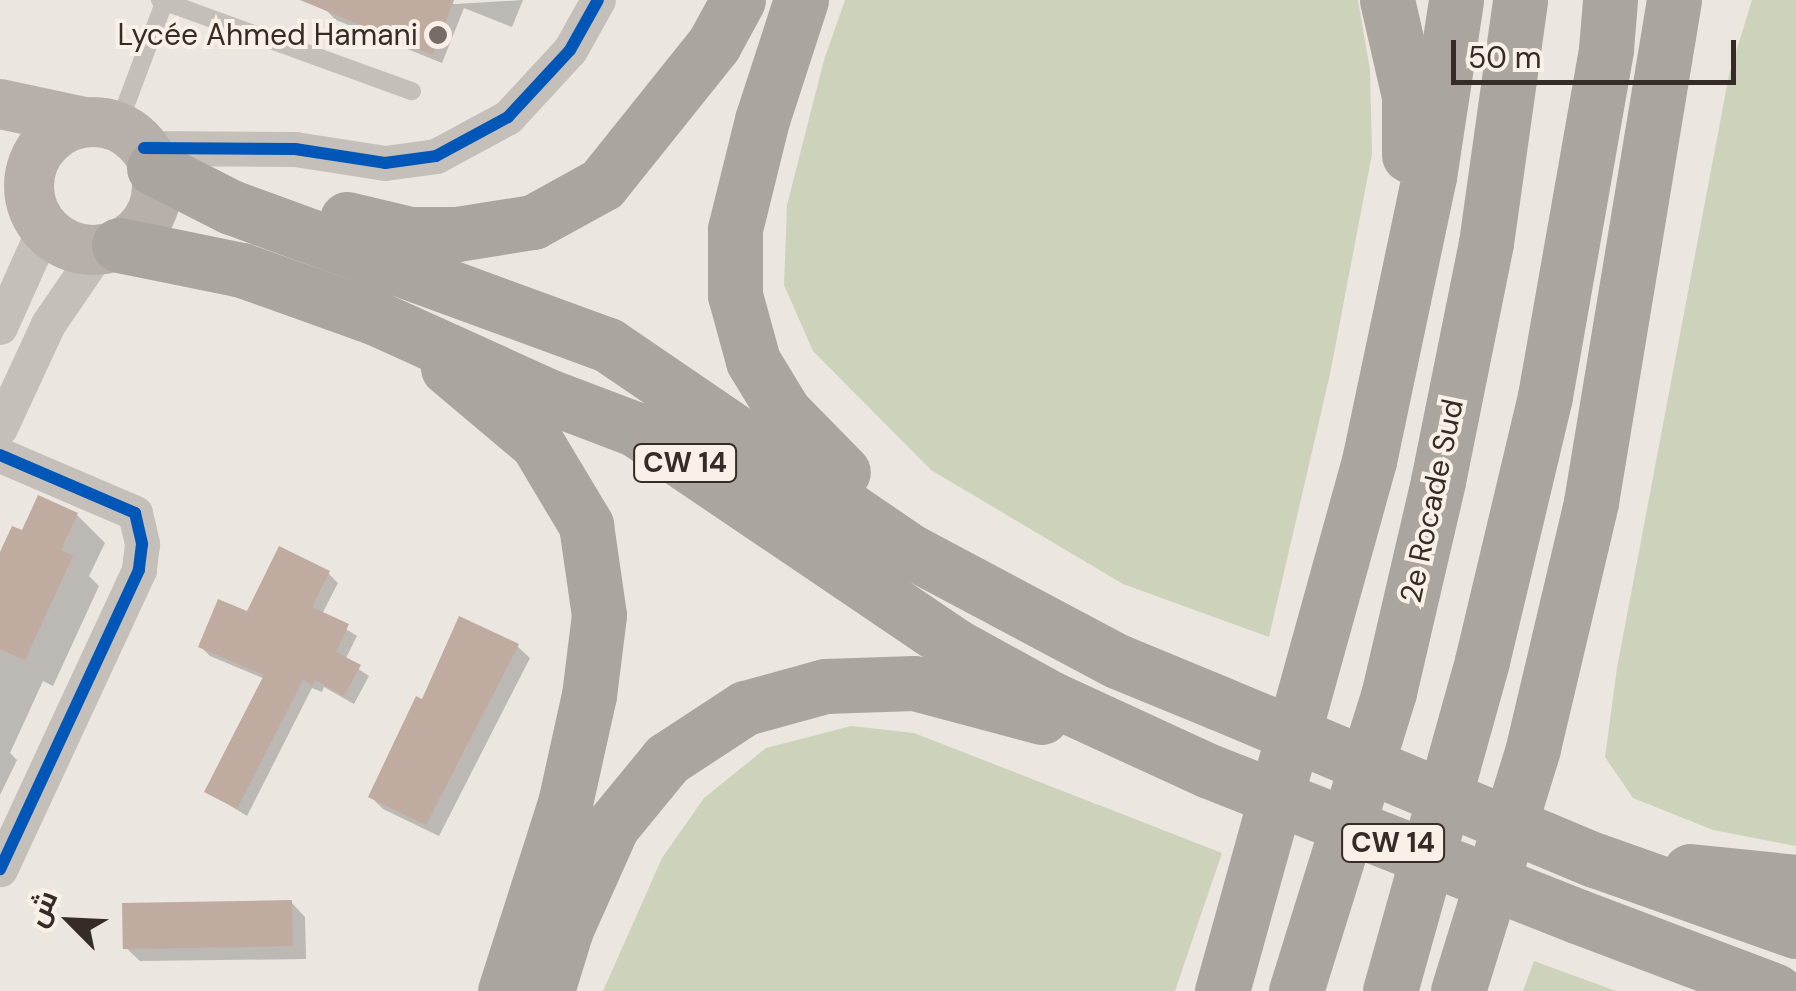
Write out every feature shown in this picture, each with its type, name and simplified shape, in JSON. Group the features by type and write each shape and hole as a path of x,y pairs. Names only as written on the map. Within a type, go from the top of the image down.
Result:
{"highway":[{"path":"137,149 410,234 457,234 533,222 602,184 714,44 738,0"},
{"path":"801,0 762,120 735,229 735,295 753,361 784,412 822,455 901,517 1117,661"},
{"path":"1338,578 1409,177 1408,96 1387,0"},
{"path":"1222,991 1369,461 1425,196 1456,0"},
{"name":"2e Rocade Sud","path":"1296,991 1389,692 1434,500 1486,242 1520,0"},
{"path":"1390,991 1482,662 1545,396 1610,0"},
{"path":"1591,502 1674,0"},
{"path":"1458,991 1533,748 1591,502 1696,0"},
{"name":"CW 14","path":"137,149 231,207 608,345 912,552 1117,661 1595,860 1796,931"},
{"name":"CW 14","path":"109,248 242,270 410,332 548,396 635,429 954,645 1050,698 1209,771 1756,986"},
{"path":"410,332 487,404 536,442 586,525 599,615 589,695 565,803 505,991"},
{"path":"547,991 566,928 612,826 667,759 746,708 825,686 914,683 1160,748"},
{"path":"1595,860 1796,882"}],"main road":[{"name":"CW 14","path":"0,104 137,149"},
{"path":"63,129 137,149 157,190 151,214 138,232 109,248 61,242 25,211 33,162 63,129"}],"street":[{"path":"137,149 295,149 385,163 436,156 508,117 570,50 598,0"},
{"path":"0,327 25,211"},
{"path":"0,428 48,324 109,248"},
{"path":"0,454 135,514 142,544 139,570 0,868"}],"lane":[{"path":"137,149 163,1 412,91"}],"green space":[{"path":"845,0 1358,0 1370,70 1372,154 1330,374 1269,637 1123,584 931,470 813,351 784,285 787,205 824,60"},
{"path":"1752,0 1796,0 1796,846 1713,830 1633,798 1605,757 1617,668 1729,75"},
{"path":"851,726 914,733 1222,853 1175,991 603,991 662,858 704,798 766,748"},
{"path":"1534,961 1616,991 1523,991"}],"building":[{"path":"300,0 454,0 433,55"},
{"path":"38,495 78,513 61,550 73,556 25,660 0,649 0,552 12,526 22,530"},
{"path":"279,546 330,571 312,607 349,624 336,652 361,665 344,696 315,680 312,685 303,680 237,809 204,792 264,675 198,647 218,599 247,611"},
{"path":"459,616 519,644 426,825 368,797 416,696 422,699"},
{"path":"292,900 293,946 123,949 122,903"}],"cycle path":[{"path":"144,148 295,149 385,163 436,156 508,117 570,50 598,0"},
{"path":"0,455 135,513 142,544 139,570 0,869"}],"place":[{"name":"Lycée Ahmed Hamani","path":"438,35"}]}
